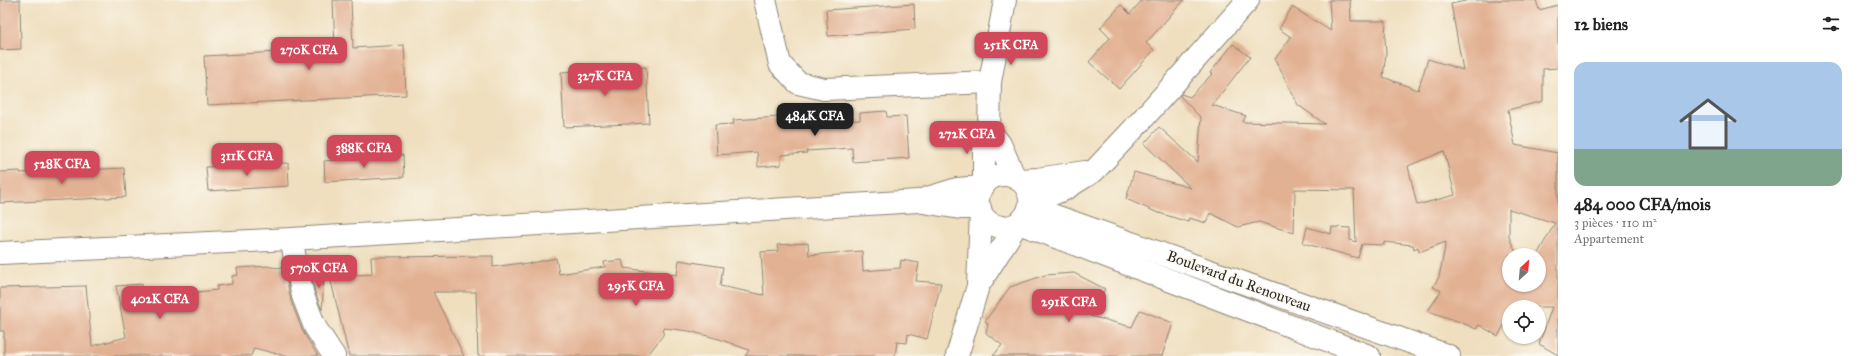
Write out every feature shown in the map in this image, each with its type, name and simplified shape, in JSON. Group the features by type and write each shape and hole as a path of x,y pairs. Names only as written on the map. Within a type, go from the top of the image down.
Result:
{"main road":[{"path":"765,0 780,64 798,83 824,89 990,82"},
{"path":"984,186 984,148 989,130 990,82 1005,0"},
{"path":"980,210 988,222 999,227 1024,214 1094,171 1140,122 1248,0"},
{"path":"978,286 1024,214 1029,192 1017,179 1000,144 989,130"},
{"path":"957,356 978,286 979,197 984,186 990,180 998,176 1007,176 1017,179 1037,179 1094,171"},
{"path":"0,253 291,239 918,201 957,190 984,186"},
{"path":"918,201 980,210"},
{"name":"Boulevard du Renouveau","path":"1024,214 1369,356"},
{"name":"Boulevard du Renouveau","path":"1024,214 1449,356"},
{"path":"291,239 302,296 315,328 334,356"}],"building":[{"path":"0,0 20,0 21,49 0,50"},
{"path":"333,0 351,0 353,48 404,45 406,95 207,105 204,56 335,49"},
{"path":"1142,0 1184,0 1146,43 1154,50 1119,89 1089,62 1110,38 1100,28 1121,5 1130,14"},
{"path":"1329,0 1350,0 1351,21 1386,21 1386,53 1383,77 1418,90 1428,59 1463,70 1451,4 1470,0 1536,0 1539,10 1558,5 1558,68 1543,69 1543,101 1508,110 1515,145 1558,153 1558,355 1539,344 1546,344 1546,324 1552,307 1546,307 1546,300 1502,300 1502,329 1498,336 1479,325 1476,329 1428,311 1441,291 1433,287 1439,277 1446,242 1419,252 1418,247 1414,249 1413,245 1384,242 1384,245 1362,244 1358,258 1303,243 1307,227 1331,234 1332,227 1350,228 1350,240 1356,242 1354,190 1295,189 1294,233 1259,222 1238,227 1210,213 1206,223 1189,218 1188,222 1156,212 1126,199 1134,172 1191,188 1144,144 1159,127 1198,162 1201,118 1180,96 1181,94 1190,97 1212,74 1210,73 1233,44 1250,57 1212,105 1246,116 1242,122 1325,124 1298,105 1275,59 1291,37 1279,29 1292,7 1331,31","holes":["1444,151 1455,195 1417,205 1408,166"]},
{"path":"914,4 915,29 828,36 826,10"},
{"path":"646,67 649,123 564,127 561,72"},
{"path":"886,111 887,117 906,116 909,158 853,162 852,148 806,151 807,153 781,155 781,165 758,167 757,152 717,155 715,125 734,124 733,120 826,114 826,122 860,120 860,113"},
{"path":"403,155 404,177 325,182 324,161"},
{"path":"288,163 289,186 208,191 206,167"},
{"path":"124,168 126,197 0,203 0,172 20,171 20,173"},
{"path":"808,243 809,255 862,251 863,271 900,268 901,260 919,263 916,281 941,283 927,339 908,334 907,343 897,342 895,356 745,356 749,350 719,339 689,331 664,328 663,335 647,356 478,356 476,292 433,292 464,356 349,356 330,277 372,274 371,257 493,256 493,267 522,263 522,265 556,258 559,274 605,267 604,262 622,260 624,268 677,275 679,260 723,267 720,286 764,295 761,252 778,251 777,245"},
{"path":"269,266 284,268 291,301 303,332 318,356 285,356 254,348 251,356 4,356 4,331 0,331 0,288 86,286 92,346 126,337 116,286 142,284 142,291 176,288 176,294 217,290 217,286 232,284 232,276 238,275 237,268"},
{"path":"1074,273 1105,289 1090,316 1132,327 1140,310 1173,323 1162,356 993,356 1002,345 986,333 988,324 985,321 1010,287 1045,275"},
{"path":"324,277 322,310 315,292 312,278"}]}
